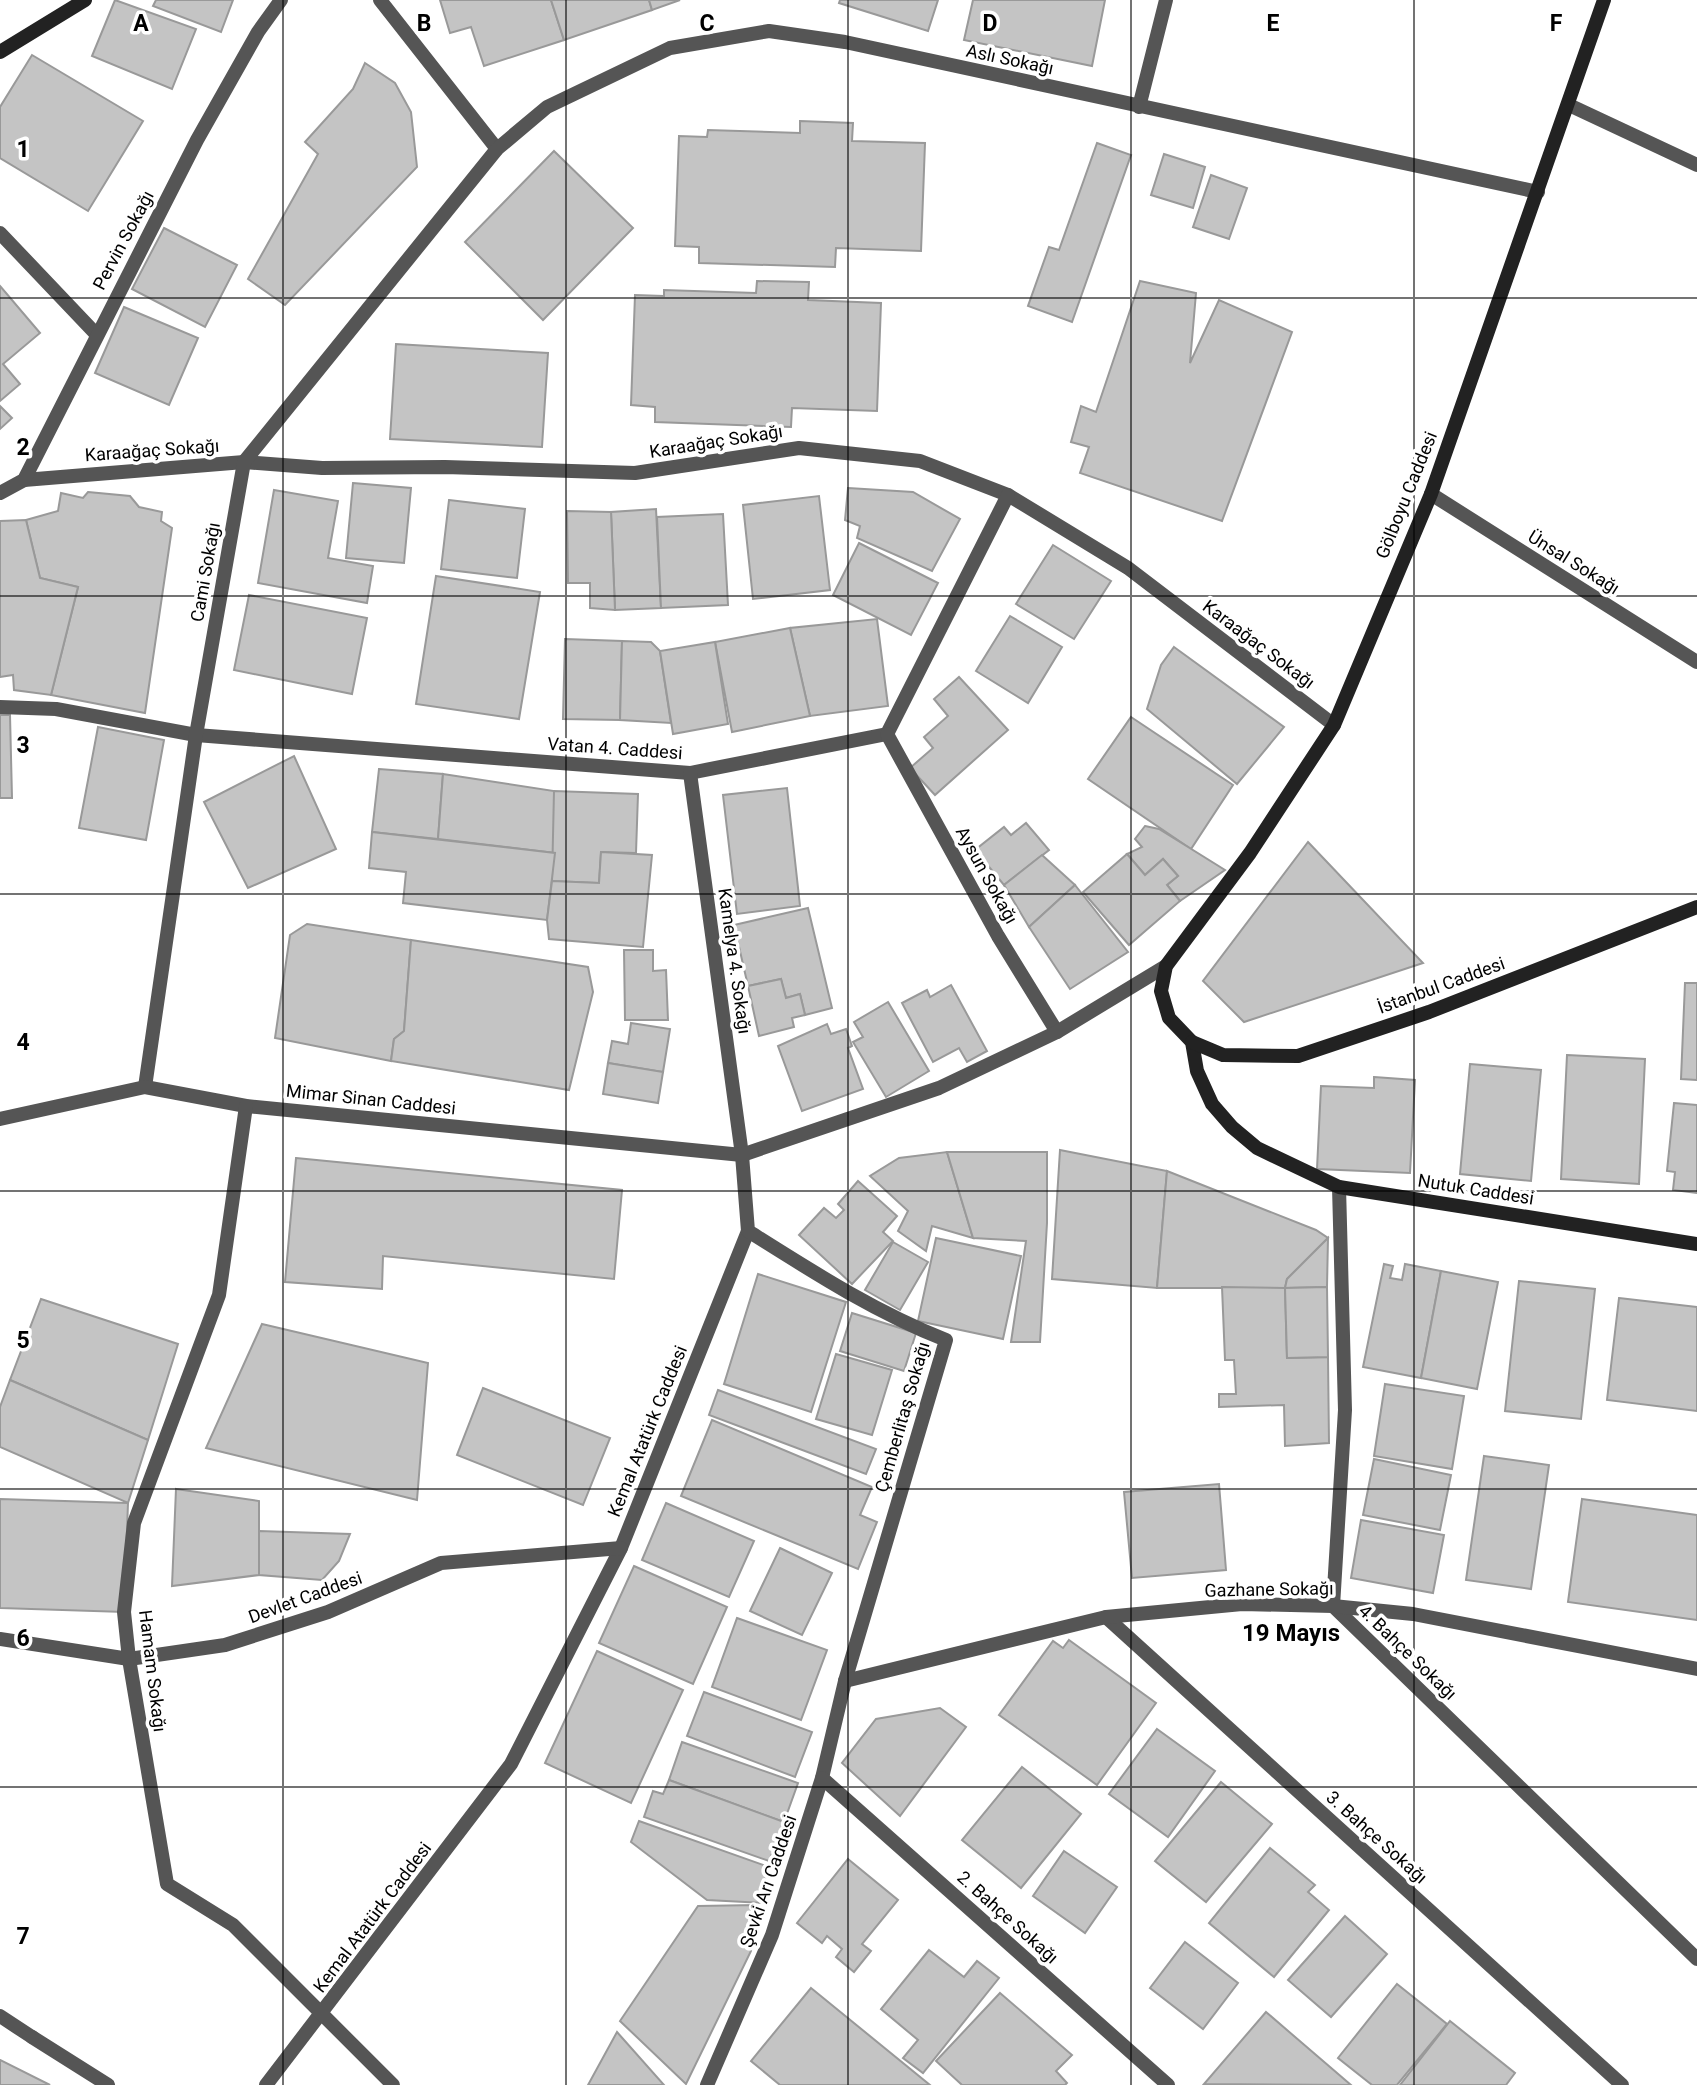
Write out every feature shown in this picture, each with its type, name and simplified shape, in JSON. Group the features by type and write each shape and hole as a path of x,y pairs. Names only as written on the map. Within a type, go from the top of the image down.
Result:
{"main road":[{"path":"0,52 85,0"},
{"name":"Gölboyu Caddesi","path":"1166,965 1250,853 1334,725 1431,494 1604,0"},
{"name":"İstanbul Caddesi","path":"1192,1042 1223,1055 1298,1056 1429,1012 1697,907"},
{"path":"1166,965 1161,991 1169,1017 1192,1042"},
{"name":"Nutuk Caddesi","path":"1192,1042 1197,1071 1212,1104 1232,1127 1257,1148 1339,1187 1697,1244"}],"street":[{"name":"Pervin Sokağı","path":"24,480 197,140 258,32 281,0"},
{"path":"380,0 497,149"},
{"path":"1139,107 1166,0"},
{"name":"Aslı Sokağı","path":"497,149 547,107 670,48 769,31 845,42 1538,192"},
{"path":"1569,104 1697,165"},
{"name":"Cami Sokağı","path":"145,1087 196,735 244,463 497,149"},
{"path":"0,233 96,334"},
{"name":"Karaağaç Sokağı","path":"24,480 244,463 321,468 444,467 635,473 799,448 920,461 1007,495 1128,568 1334,725"},
{"path":"0,493 24,480"},
{"name":"Ünsal Sokağı","path":"1431,494 1697,662"},
{"path":"887,734 1007,495"},
{"name":"Vatan 4. Caddesi","path":"0,708 56,709 196,735 690,773 887,734"},
{"name":"Aysun Sokağı","path":"887,734 998,936 1057,1032"},
{"name":"Kamelya 4. Sokağı","path":"690,773 742,1155"},
{"path":"742,1155 939,1087 1057,1032 1166,965"},
{"name":"Mimar Sinan Caddesi","path":"0,1119 145,1087 246,1106 742,1155"},
{"name":"Hamam Sokağı","path":"246,1106 219,1295 134,1523 124,1612 129,1659 167,1884 233,1925 324,2013 393,2085"},
{"name":"Kemal Atatürk Caddesi","path":"266,2085 324,2013 511,1764 621,1548 748,1231 742,1155"},
{"name":"4. Bahçe Sokağı","path":"1339,1187 1345,1410 1333,1606 1697,1959"},
{"name":"Çemberlitaş Sokağı","path":"748,1231 846,1293 898,1321 946,1340 845,1681"},
{"name":"Devlet Caddesi","path":"0,1639 129,1659 225,1646 328,1612 441,1563 621,1548"},
{"name":"Gazhane Sokağı","path":"845,1681 1106,1617 1242,1604 1333,1606 1413,1614 1697,1669"},
{"name":"3. Bahçe Sokağı","path":"1106,1617 1622,2085"},
{"name":"Şevki Arı Caddesi","path":"706,2084 772,1935 822,1777 845,1681"},
{"name":"2. Bahçe Sokağı","path":"822,1777 1168,2085"},
{"path":"0,2016 108,2085"}],"building":[{"path":"115,0 196,29 172,89 92,56"},
{"path":"156,0 233,0 221,32 153,6"},
{"path":"440,0 551,0 564,40 484,66 471,27 450,33"},
{"path":"551,0 649,0 652,10 564,40"},
{"path":"649,0 680,0 652,10"},
{"path":"840,0 938,0 928,31 839,3"},
{"path":"973,0 1105,0 1092,66 964,40"},
{"path":"32,55 143,121 88,211 0,158 0,107"},
{"path":"365,63 395,83 411,112 417,167 285,305 248,279 318,154 305,142 353,89"},
{"path":"800,121 853,123 852,141 925,143 921,251 836,248 835,267 699,263 699,247 675,246 679,136 707,137 708,130 800,133"},
{"path":"1097,143 1131,155 1072,322 1028,306 1049,247 1059,250"},
{"path":"554,151 633,228 543,320 465,242"},
{"path":"1164,154 1205,167 1193,208 1151,195"},
{"path":"1211,175 1247,188 1229,239 1193,227"},
{"path":"164,228 237,265 205,327 132,289"},
{"path":"757,281 809,282 808,300 881,303 877,411 792,408 791,427 655,422 655,407 631,405 635,295 664,296 664,290 756,293"},
{"path":"1140,281 1196,293 1190,363 1219,300 1292,332 1222,521 1080,473 1089,447 1071,442 1081,406 1096,412"},
{"path":"0,286 40,333 3,364 20,384 0,401"},
{"path":"124,307 198,338 169,405 95,373"},
{"path":"396,344 548,353 542,447 390,439"},
{"path":"0,406 12,418 0,429"},
{"path":"353,483 411,488 404,563 346,558"},
{"path":"848,488 913,492 960,519 932,571 857,538 860,526 845,520"},
{"path":"274,490 338,501 328,558 373,566 367,603 258,583"},
{"path":"88,492 130,496 139,507 162,512 161,521 172,528 145,713 51,695 78,587 40,578 26,520 58,511 61,493 83,498"},
{"path":"819,496 830,590 753,599 743,505"},
{"path":"449,500 525,509 517,578 441,569"},
{"path":"656,509 661,608 615,610 611,512"},
{"path":"567,511 611,512 615,610 590,608 590,583 568,583"},
{"path":"723,514 728,605 661,608 657,517"},
{"path":"26,520 40,578 78,587 51,695 14,690 13,675 0,677 0,521"},
{"path":"859,543 938,583 911,635 833,595"},
{"path":"1053,545 1111,581 1074,639 1016,604"},
{"path":"436,576 540,592 519,719 416,704"},
{"path":"249,595 367,618 352,694 234,670"},
{"path":"1010,616 1062,647 1028,703 976,671"},
{"path":"877,619 888,706 810,716 790,628"},
{"path":"790,628 810,716 732,732 715,642"},
{"path":"565,639 622,641 620,720 563,719"},
{"path":"622,641 651,642 660,651 671,723 620,720"},
{"path":"715,642 728,724 673,734 660,651"},
{"path":"1174,647 1284,727 1237,784 1147,709 1161,665"},
{"path":"959,677 1008,730 935,795 910,768 933,748 924,737 948,716 934,699"},
{"path":"0,715 10,715 12,798 0,798"},
{"path":"1131,717 1233,785 1191,849 1088,779"},
{"path":"98,727 164,740 146,840 79,828"},
{"path":"294,756 336,849 248,888 204,802"},
{"path":"379,769 443,774 438,839 372,832"},
{"path":"443,774 554,791 555,853 438,839"},
{"path":"787,788 800,906 737,914 723,795"},
{"path":"554,791 638,794 636,853 601,852 599,883 552,881"},
{"path":"1026,823 1049,850 1004,885 975,850 1004,827 1011,835"},
{"path":"1145,826 1159,829 1225,870 1180,901 1167,885 1178,876 1163,859 1145,875 1127,854 1142,847 1135,839"},
{"path":"372,832 555,853 547,920 403,903 406,872 369,868"},
{"path":"1308,842 1423,963 1244,1022 1203,981"},
{"path":"601,852 652,855 643,947 549,939 547,920 552,881 599,883"},
{"path":"1127,854 1145,875 1163,859 1178,876 1167,885 1180,901 1129,945 1083,892"},
{"path":"1042,855 1075,885 1029,927 1004,885"},
{"path":"1075,885 1128,952 1070,989 1029,927"},
{"path":"808,908 832,1008 805,1015 800,994 786,998 781,979 748,986 734,925"},
{"path":"307,924 411,940 404,1031 394,1039 391,1061 275,1038 290,935"},
{"path":"411,940 588,967 593,992 569,1090 391,1061 394,1039 404,1031"},
{"path":"624,950 653,950 653,971 666,970 668,1020 625,1020"},
{"path":"781,979 786,998 800,994 805,1015 792,1018 794,1027 759,1036 748,986"},
{"path":"1685,983 1697,983 1697,1080 1681,1079"},
{"path":"951,985 987,1051 967,1062 959,1048 933,1062 902,1003 927,990 930,997"},
{"path":"888,1002 929,1071 886,1097 853,1042 863,1037 854,1022"},
{"path":"631,1023 670,1029 663,1072 608,1063 612,1041 628,1044"},
{"path":"827,1024 831,1034 846,1029 852,1046 848,1048 863,1089 802,1111 778,1046"},
{"path":"1567,1055 1645,1059 1639,1184 1561,1179"},
{"path":"608,1063 663,1072 658,1103 603,1094"},
{"path":"1470,1064 1541,1070 1531,1181 1460,1174"},
{"path":"1374,1077 1415,1080 1410,1173 1317,1169 1321,1086 1374,1088"},
{"path":"1674,1103 1697,1105 1697,1193 1673,1190 1675,1172 1667,1171"},
{"path":"1060,1150 1167,1171 1157,1288 1052,1279"},
{"path":"947,1152 973,1238 932,1226 926,1251 898,1231 908,1211 870,1176 899,1158"},
{"path":"947,1152 1047,1152 1047,1223 1040,1342 1011,1342 1026,1241 973,1238"},
{"path":"296,1158 622,1190 614,1279 383,1256 382,1289 285,1282"},
{"path":"1167,1171 1316,1230 1328,1238 1287,1279 1285,1288 1157,1288"},
{"path":"858,1181 897,1216 883,1232 893,1241 852,1284 799,1235 824,1208 836,1218 844,1210 838,1204"},
{"path":"936,1238 1021,1256 1003,1339 918,1321"},
{"path":"1328,1238 1327,1287 1285,1288 1287,1279"},
{"path":"893,1242 928,1262 900,1310 865,1290"},
{"path":"1384,1264 1393,1266 1390,1278 1402,1280 1405,1264 1441,1271 1421,1378 1363,1367"},
{"path":"1441,1271 1498,1282 1477,1389 1421,1378"},
{"path":"758,1274 846,1302 811,1412 724,1384"},
{"path":"1519,1281 1595,1289 1581,1419 1505,1411"},
{"path":"1222,1287 1285,1288 1287,1358 1328,1357 1329,1443 1285,1446 1284,1405 1219,1407 1219,1394 1236,1394 1234,1360 1225,1360"},
{"path":"1327,1287 1328,1357 1287,1358 1285,1288"},
{"path":"1619,1298 1697,1307 1697,1411 1607,1400"},
{"path":"41,1299 178,1344 148,1440 10,1380"},
{"path":"852,1313 916,1333 904,1371 840,1351"},
{"path":"262,1324 428,1363 417,1500 206,1448"},
{"path":"836,1354 892,1370 872,1435 816,1419"},
{"path":"10,1380 148,1440 128,1503 0,1447 0,1407"},
{"path":"1385,1384 1464,1396 1452,1469 1374,1456"},
{"path":"483,1388 610,1438 583,1505 457,1455"},
{"path":"718,1390 876,1449 866,1474 709,1415"},
{"path":"712,1420 872,1487 860,1515 877,1522 858,1569 681,1496"},
{"path":"1484,1456 1549,1465 1531,1589 1466,1580"},
{"path":"1374,1459 1451,1475 1440,1530 1363,1515"},
{"path":"1219,1484 1226,1570 1132,1578 1124,1492"},
{"path":"176,1489 259,1501 259,1575 172,1586"},
{"path":"0,1499 128,1503 124,1612 0,1608"},
{"path":"1582,1499 1697,1515 1697,1620 1568,1602"},
{"path":"666,1503 754,1541 729,1597 642,1560"},
{"path":"1361,1520 1444,1535 1433,1593 1351,1578"},
{"path":"259,1531 350,1534 339,1561 322,1580 259,1575"},
{"path":"780,1548 832,1573 802,1635 750,1611"},
{"path":"634,1566 727,1607 693,1684 599,1643"},
{"path":"737,1618 827,1650 801,1720 712,1687"},
{"path":"1069,1640 1156,1703 1097,1785 999,1715 1053,1641 1063,1648"},
{"path":"597,1651 683,1690 631,1803 545,1763"},
{"path":"704,1692 812,1732 795,1777 687,1736"},
{"path":"940,1708 966,1727 900,1816 842,1763 876,1719"},
{"path":"1157,1729 1215,1771 1168,1837 1109,1794"},
{"path":"682,1742 798,1783 784,1822 669,1780"},
{"path":"1022,1767 1081,1814 1021,1888 962,1840"},
{"path":"669,1780 784,1822 769,1861 644,1817 653,1791 663,1794"},
{"path":"1221,1782 1272,1824 1206,1902 1155,1861"},
{"path":"639,1821 766,1866 764,1903 707,1900 631,1842"},
{"path":"1270,1848 1315,1885 1308,1892 1329,1910 1274,1977 1209,1923"},
{"path":"1064,1851 1117,1887 1085,1933 1033,1896"},
{"path":"848,1859 898,1900 862,1944 871,1951 854,1972 836,1957 842,1949 827,1936 822,1943 797,1923"},
{"path":"757,1905 751,1951 686,2084 620,2021 698,1906"},
{"path":"1345,1916 1387,1954 1331,2017 1288,1980"},
{"path":"1185,1942 1238,1983 1203,2029 1150,1988"},
{"path":"929,1950 964,1977 977,1961 999,1978 923,2073 903,2058 918,2040 881,2009"},
{"path":"1397,1984 1447,2024 1397,2085 1372,2085 1338,2058"},
{"path":"811,1988 930,2085 780,2085 751,2061"},
{"path":"1000,1993 1072,2055 1056,2071 1067,2083 1065,2085 962,2085 936,2061"},
{"path":"1266,2012 1351,2085 1204,2084"},
{"path":"1450,2021 1515,2073 1506,2085 1400,2085"},
{"path":"617,2032 664,2085 588,2085"},
{"path":"0,2060 50,2085 0,2085"}],"district":[{"name":"19 Mayıs","path":"1291,1633"}]}
